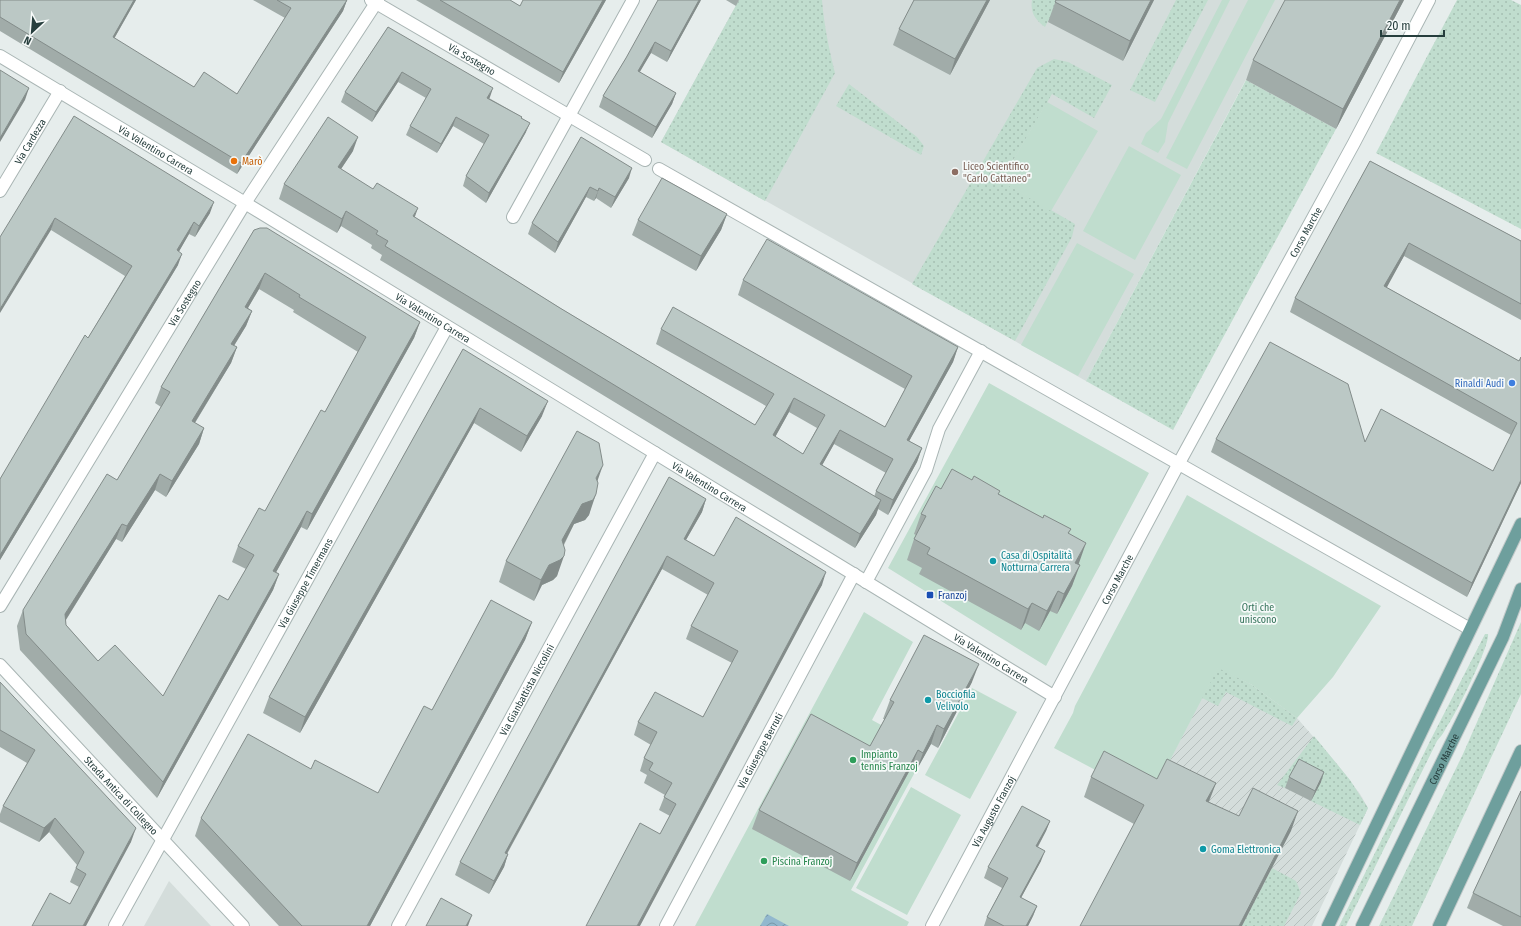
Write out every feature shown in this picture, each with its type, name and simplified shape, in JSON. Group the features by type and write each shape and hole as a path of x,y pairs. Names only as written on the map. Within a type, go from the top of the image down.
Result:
{"main road":[{"path":"1328,926 1521,524"},
{"name":"Corso Marche","path":"1362,926 1503,637 1521,589"},
{"path":"1439,926 1521,751"}],"street":[{"path":"513,216 633,0"},
{"name":"Corso Marche","path":"1055,697 1179,463 1354,143 1429,0"},
{"name":"Via Sostegno","path":"0,606 245,203 375,1 645,160"},
{"name":"Via Valentino Carrera","path":"0,56 245,203 1055,697"},
{"name":"Via Cardezza","path":"0,191 60,91"},
{"path":"659,169 1470,629"},
{"name":"Via Giuseppe Timermans","path":"115,926 447,327"},
{"path":"866,582 926,470 939,429 982,351"},
{"name":"Via Gianbattista Niccolini","path":"398,926 655,453"},
{"name":"Via Giuseppe Berruti","path":"666,926 854,574"},
{"name":"Strada Antica di Collegno","path":"0,665 243,926"},
{"name":"Via Augusto Franzoj","path":"932,926 1055,697"}],"shaded area":[{"name":"Liceo Scientifico \"Carlo Cattaneo\"","path":"739,0 1288,0 1086,381 661,142"},
{"path":"1218,667 1252,685 1297,718 1337,764 1360,794 1368,808 1312,926 1084,926"},
{"path":"169,881 211,926 144,926"}],"green space":[{"path":"739,0 822,0 827,37 835,73 765,201 661,142"},
{"path":"1032,0 1059,0 1045,27 1038,22 1034,15"},
{"path":"1176,0 1208,0 1155,102 1130,90"},
{"path":"1222,0 1230,0 1168,123 1165,142 1158,153 1141,144 1146,133 1161,119"},
{"path":"1248,0 1275,0 1187,169 1166,158"},
{"path":"1457,0 1511,0 1521,5 1521,229 1376,153"},
{"path":"1054,59 1068,62 1112,85 1094,118 1052,94 1001,181 1075,224 1072,237 1015,341 912,284 1037,68"},
{"path":"1246,80 1336,129 1173,430 1086,381"},
{"path":"849,84 917,137 924,146 921,155 836,106"},
{"path":"1047,102 1098,131 1051,211 1001,181"},
{"path":"1129,146 1181,175 1135,260 1083,231"},
{"path":"1077,243 1134,274 1078,376 1021,345"},
{"path":"989,383 1149,473 1046,666 888,568"},
{"name":"Orti che uniscono","path":"1187,495 1381,606 1333,677 1297,718 1252,685 1218,668 1150,799 1054,748"},
{"name":"Impianto tennis Franzoj","path":"864,612 913,642 872,720 927,750 851,890 909,922 907,926 695,926"},
{"path":"1521,622 1521,694 1412,926 1379,926 1463,754"},
{"path":"1485,634 1488,634 1484,652 1457,710 1437,741 1346,926 1339,926 1431,739"},
{"path":"1218,667 1252,685 1297,718 1292,726 1226,692 1218,706 1202,698"},
{"path":"972,688 1017,712 970,799 925,775"},
{"path":"1314,736 1350,780 1368,808 1360,825 1311,801 1320,782 1295,770 1285,788 1277,785"},
{"path":"911,787 961,815 907,915 856,888"},
{"path":"1272,868 1296,881 1301,893 1284,926 1242,926"}],"water":[{"path":"767,914 789,926 760,926"}],"building":[{"path":"0,0 134,0 113,37 194,87 204,72 237,94 291,8 277,0 347,0 241,163 0,17"},
{"path":"440,0 510,0 520,6 523,0 603,0 563,72"},
{"path":"658,0 699,0 671,51 655,42 638,71 676,93 656,127 603,96"},
{"path":"914,0 987,0 955,59 899,29"},
{"path":"1056,0 1151,0 1130,41 1055,2"},
{"path":"1285,0 1400,0 1343,109 1253,60"},
{"path":"388,27 493,88 487,98 530,123 489,193 466,176 489,135 456,117 441,144 410,126 431,89 402,72 376,112 345,92"},
{"path":"0,70 29,88 0,138"},
{"path":"74,116 214,202 199,226 194,222 177,250 182,254 0,555 0,479 85,335 88,338 132,266 55,218 0,309 0,237"},
{"path":"328,117 358,137 338,167 373,189 377,183 418,208 413,216 560,308 755,425 774,394 661,329 673,307 885,427 912,376 743,280 767,239 958,347 907,440 922,448 893,500 876,491 893,459 840,430 820,464 881,500 860,534 385,246 388,241 376,234 378,231 346,211 342,219 284,184","holes":["794,398 825,415 803,454 773,435"]},
{"path":"581,137 632,168 615,197 599,188 598,191 590,187 558,242 532,223"},
{"path":"1370,161 1521,241 1521,304 1409,243 1384,286 1519,361 1521,357 1521,480 1472,583 1216,439 1270,342 1348,384 1365,442 1381,409 1493,471 1517,423 1295,298"},
{"path":"662,178 727,214 701,256 638,220"},
{"path":"267,228 420,322 312,514 307,511 273,571 279,574 163,782 26,634 23,610 107,474 117,480 170,392 161,387 254,230","holes":["265,273 300,295 299,297 366,337 325,412 321,410 265,511 259,508 238,546 254,555 228,600 219,595 163,696 115,645 98,661 66,625 65,614 122,524 127,526 160,474 172,481 204,428 192,421 237,347 231,344 252,311 245,307"]},
{"path":"463,349 548,401 527,436 480,408 305,717 269,697"},
{"path":"577,431 599,443 603,465 596,478 598,483 596,494 593,500 582,504 562,540 565,550 564,556 560,560 549,565 541,580 506,561"},
{"name":"Casa di Ospitalità Notturna Carrera","path":"952,469 972,480 974,476 1000,491 998,494 1043,518 1044,515 1071,529 1068,533 1086,543 1075,563 1080,565 1064,594 1058,591 1047,611 1032,603 1028,609 927,554 930,548 914,539 926,516 921,514 936,486 941,489"},
{"path":"669,477 706,499 684,539 714,556 736,517 826,572 637,926 586,926 640,823 660,834 676,804 664,797 672,783 649,770 653,763 644,758 657,732 638,722 655,692 703,717 738,651 691,626 714,583 667,556 505,853 508,854 494,881 460,862"},
{"path":"491,600 532,622 367,926 302,926 201,818 248,734 311,769 315,760 378,793 424,706 432,710"},
{"path":"924,635 979,664 944,729 937,725 923,753 918,750 857,863 759,810 811,714 870,746 894,702 890,700"},
{"path":"0,682 136,828 83,926 32,926 50,893 70,904 86,874 76,868 84,852 55,818 44,828 3,806 35,750 0,730"},
{"name":"Goma Elettronica","path":"1104,751 1157,779 1167,759 1216,783 1206,801 1239,816 1253,788 1298,811 1239,926 1080,926 1144,805 1091,777"},
{"path":"1299,759 1324,772 1315,791 1289,777"},
{"path":"1521,791 1521,917 1473,893"},
{"path":"1022,806 1050,821 1036,846 1045,851 1020,897 1037,906 1026,926 1004,926 987,917 1008,878 988,867"},
{"path":"441,898 472,915 466,926 426,926"}],"place":[{"name":"Marò","path":"234,161"},
{"name":"Liceo Scientifico \"Carlo Cattaneo\"","path":"955,172"},
{"name":"Rinaldi Audi","path":"1512,383"},
{"name":"Casa di Ospitalità Notturna Carrera","path":"993,561"},
{"name":"Franzoj","path":"930,595"},
{"name":"Bocciofila Velivolo","path":"928,700"},
{"name":"Impianto tennis Franzoj","path":"853,760"},
{"name":"Goma Elettronica","path":"1203,849"},
{"name":"Piscina Franzoj","path":"764,861"}]}
